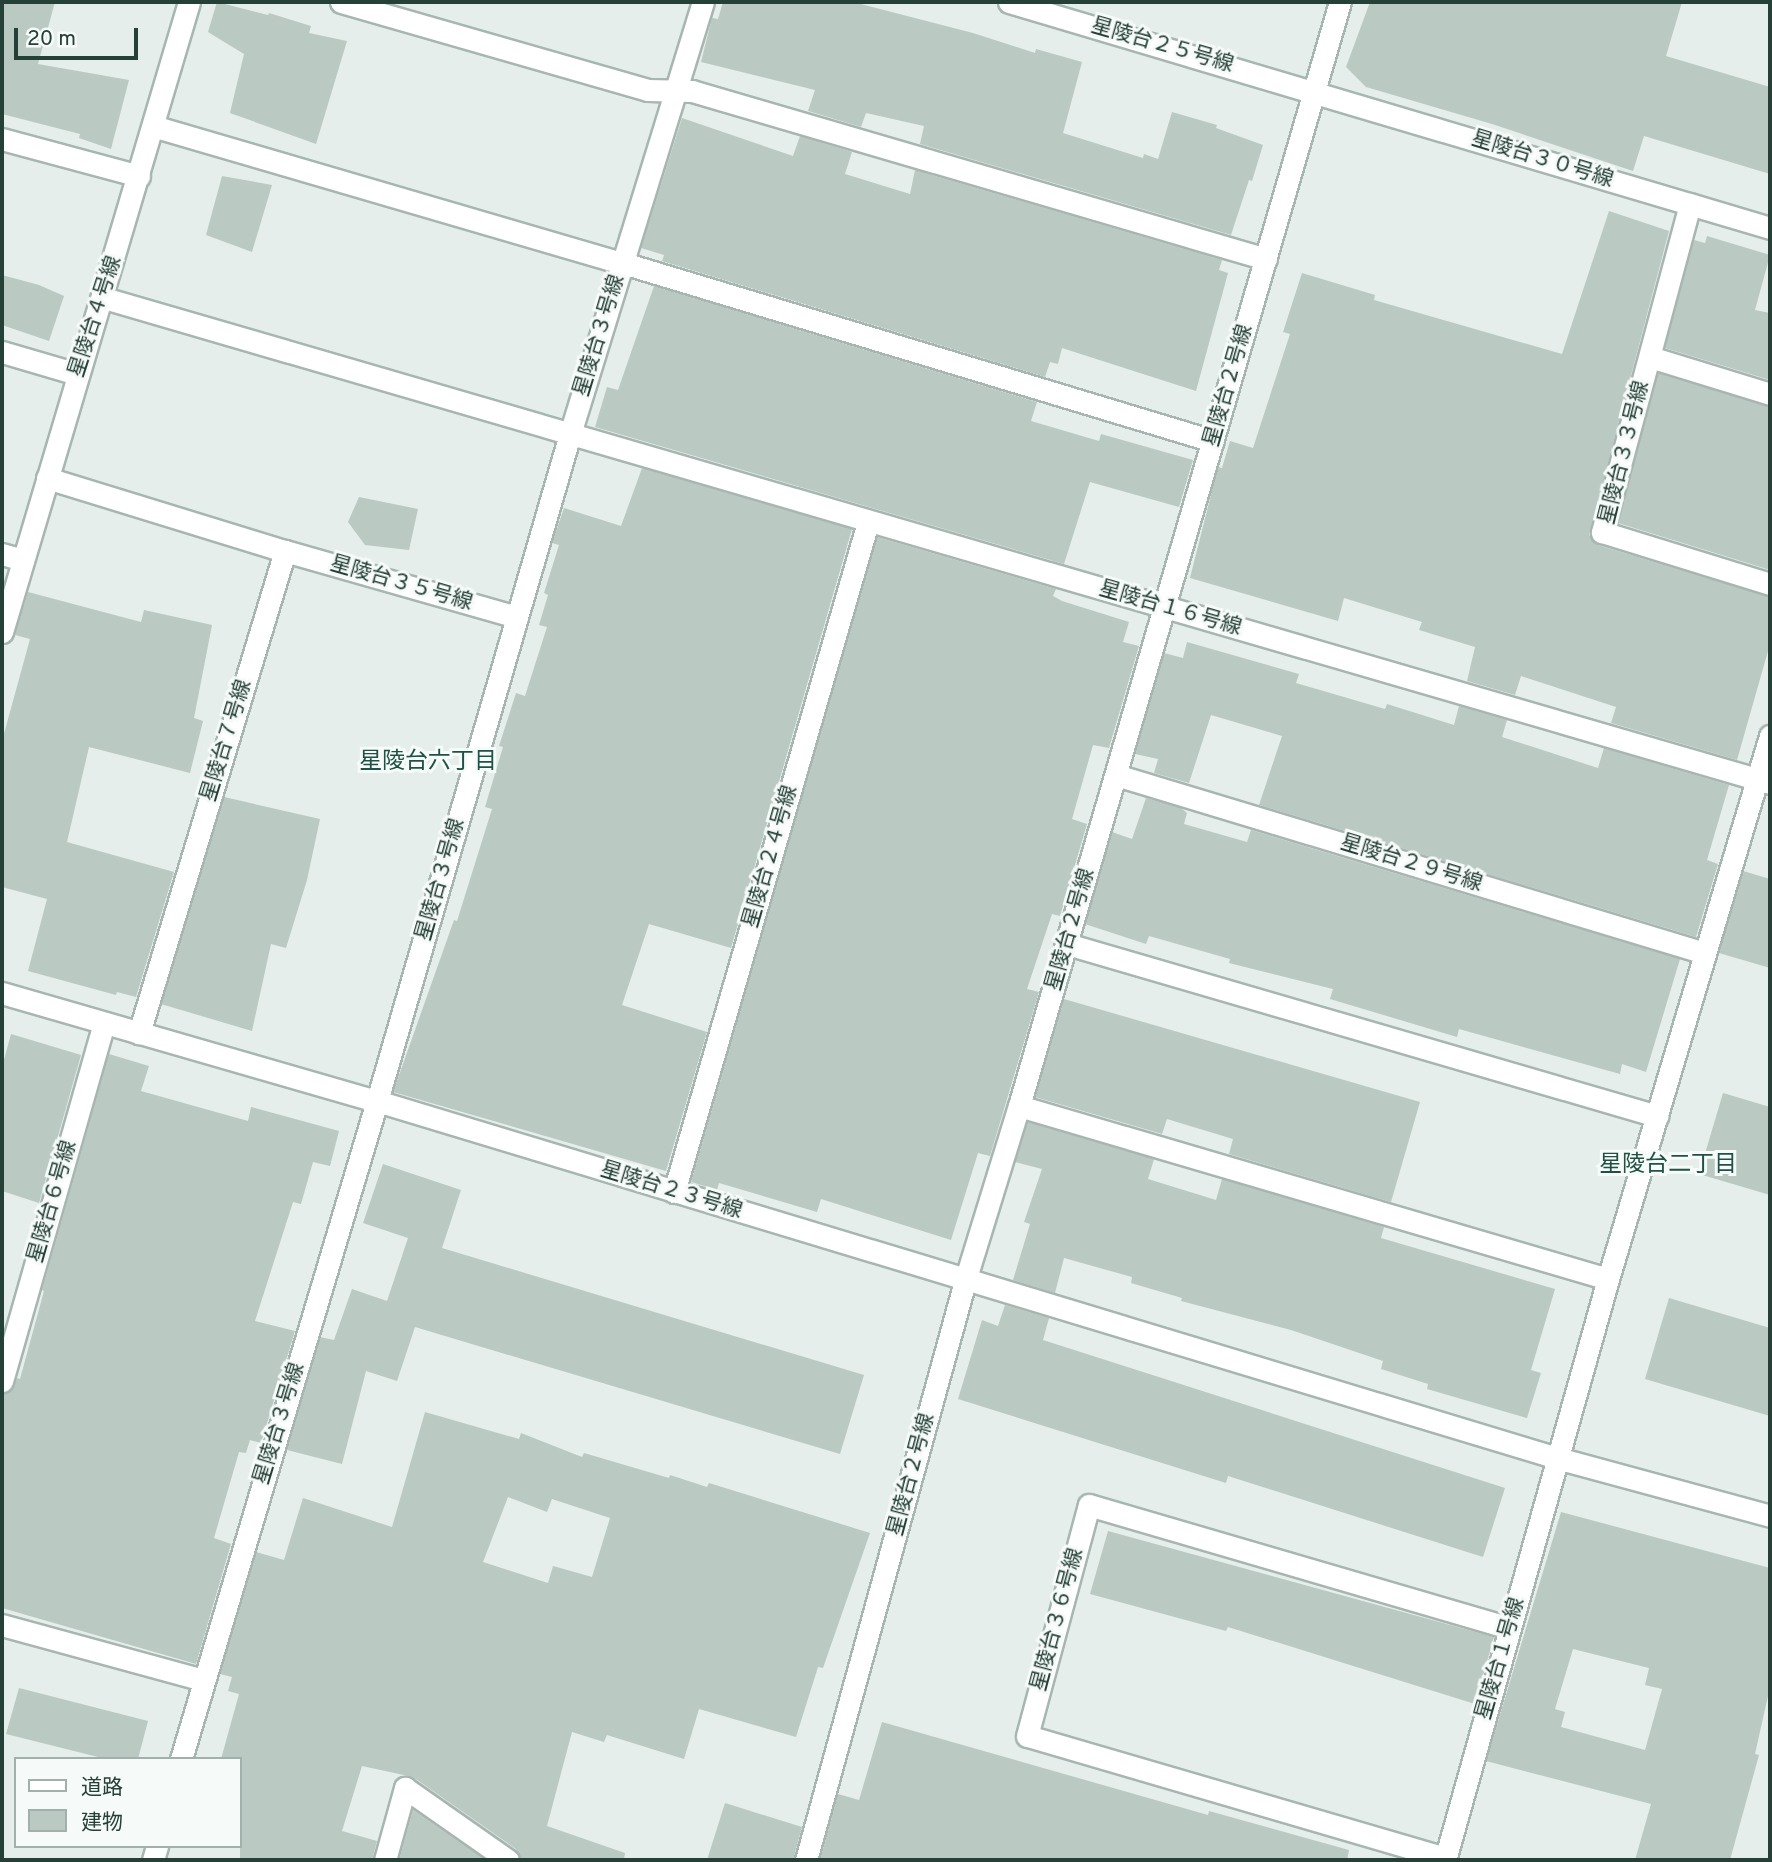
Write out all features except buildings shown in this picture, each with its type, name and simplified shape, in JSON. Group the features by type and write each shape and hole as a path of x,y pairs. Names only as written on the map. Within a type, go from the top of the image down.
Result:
{"street":[{"name":"星陵台４号線","path":"2,632 77,374 104,298 189,2"},
{"path":"341,2 648,90 692,92 1266,258"},
{"name":"星陵台３号線","path":"182,1757 377,1101 570,435 703,2"},
{"name":"星陵台２５号線","path":"1009,2 1315,91"},
{"name":"星陵台２号線","path":"806,1860 965,1281 1067,944 1340,2"},
{"name":"星陵台３０号線","path":"1315,91 1770,228"},
{"path":"153,126 623,263 1213,441"},
{"path":"2,139 139,176"},
{"name":"星陵台３３号線","path":"1690,204 1602,532 1770,584"},
{"name":"星陵台１６号線","path":"104,298 1764,781"},
{"path":"2,352 77,374"},
{"path":"1650,357 1770,394"},
{"path":"47,478 285,551"},
{"name":"星陵台２４号線","path":"674,1192 868,522"},
{"name":"星陵台３５号線","path":"285,551 517,617"},
{"name":"星陵台７号線","path":"139,1033 285,551"},
{"path":"2,554 23,560"},
{"name":"星陵台１号線","path":"1445,1859 1608,1279 1705,953 1764,781 1770,736"},
{"name":"星陵台２９号線","path":"1116,775 1705,953"},
{"path":"1067,944 1657,1116"},
{"path":"2,993 139,1033"},
{"name":"星陵台６号線","path":"2,1381 104,1023"},
{"name":"星陵台２３号線","path":"139,1033 377,1101 1557,1458 1770,1516"},
{"path":"1019,1106 1608,1279"},
{"name":"星陵台３６号線","path":"1445,1859 1027,1736 1089,1505 1509,1628"},
{"path":"2,1625 203,1680"},
{"path":"385,1860 405,1788 508,1860"}],"district":[{"name":"星陵台六丁目","path":"428,763"},
{"name":"星陵台二丁目","path":"1668,1166"}]}
